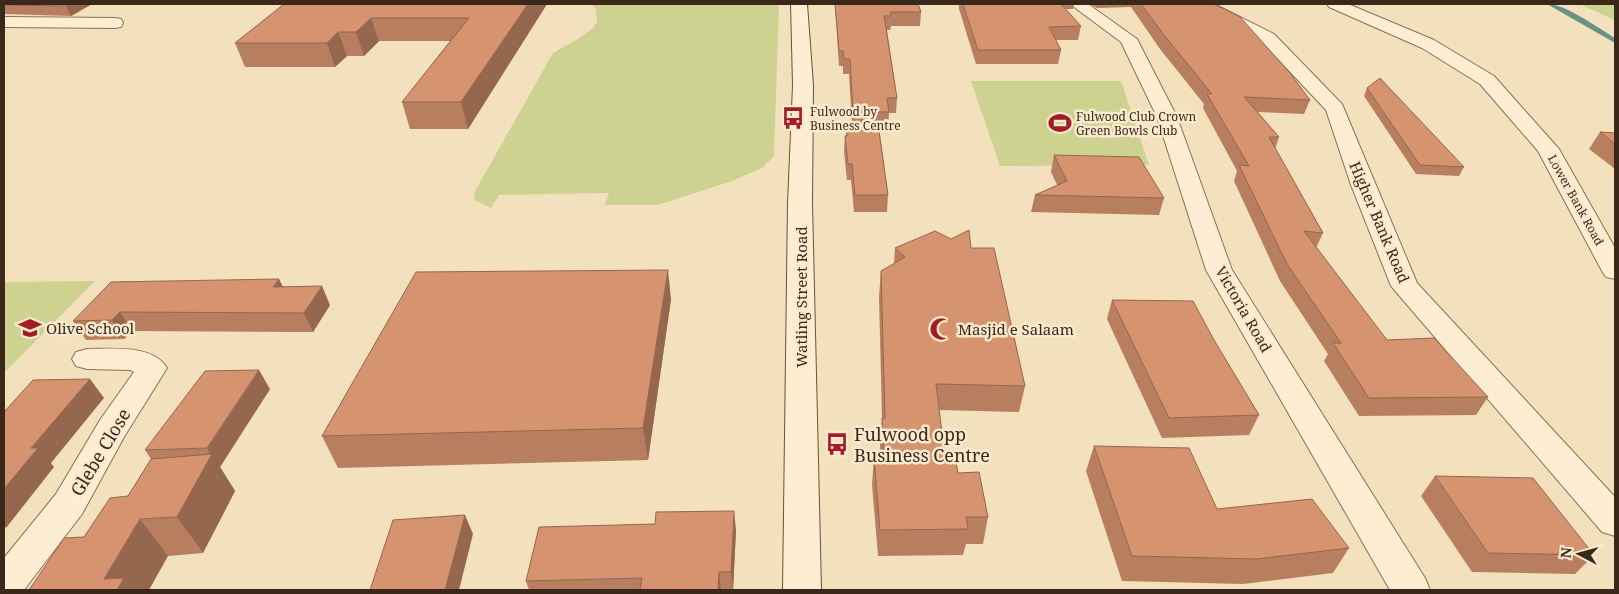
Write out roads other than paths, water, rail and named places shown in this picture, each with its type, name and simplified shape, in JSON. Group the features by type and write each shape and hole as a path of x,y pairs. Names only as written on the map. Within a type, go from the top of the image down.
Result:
{"street":[{"name":"Watling Street Road","path":"799,4 803,85 800,203 802,590"},
{"name":"Victoria Road","path":"1078,4 1128,39 1167,117 1219,270 1411,590"},
{"name":"Higher Bank Road","path":"1202,4 1268,38 1335,108 1363,185 1406,286 1615,521"},
{"name":"Lower Bank Road","path":"1335,4 1428,44 1487,80 1548,149 1615,271"},
{"path":"81,23 106,9"},
{"path":"4,22 115,23"},
{"name":"Glebe Close","path":"4,586 69,504 112,429 152,368 134,360 87,359"}],"waterway":[{"path":"1550,4 1580,19 1615,41"}],"place":[{"name":"Fulwood by Business Centre","path":"793,118"},
{"name":"Fulwood Club Crown Green Bowls Club","path":"1060,123"},
{"name":"Olive School","path":"30,328"},
{"name":"Masjid e Salaam","path":"941,329"},
{"name":"Fulwood opp Business Centre","path":"837,444"}]}
